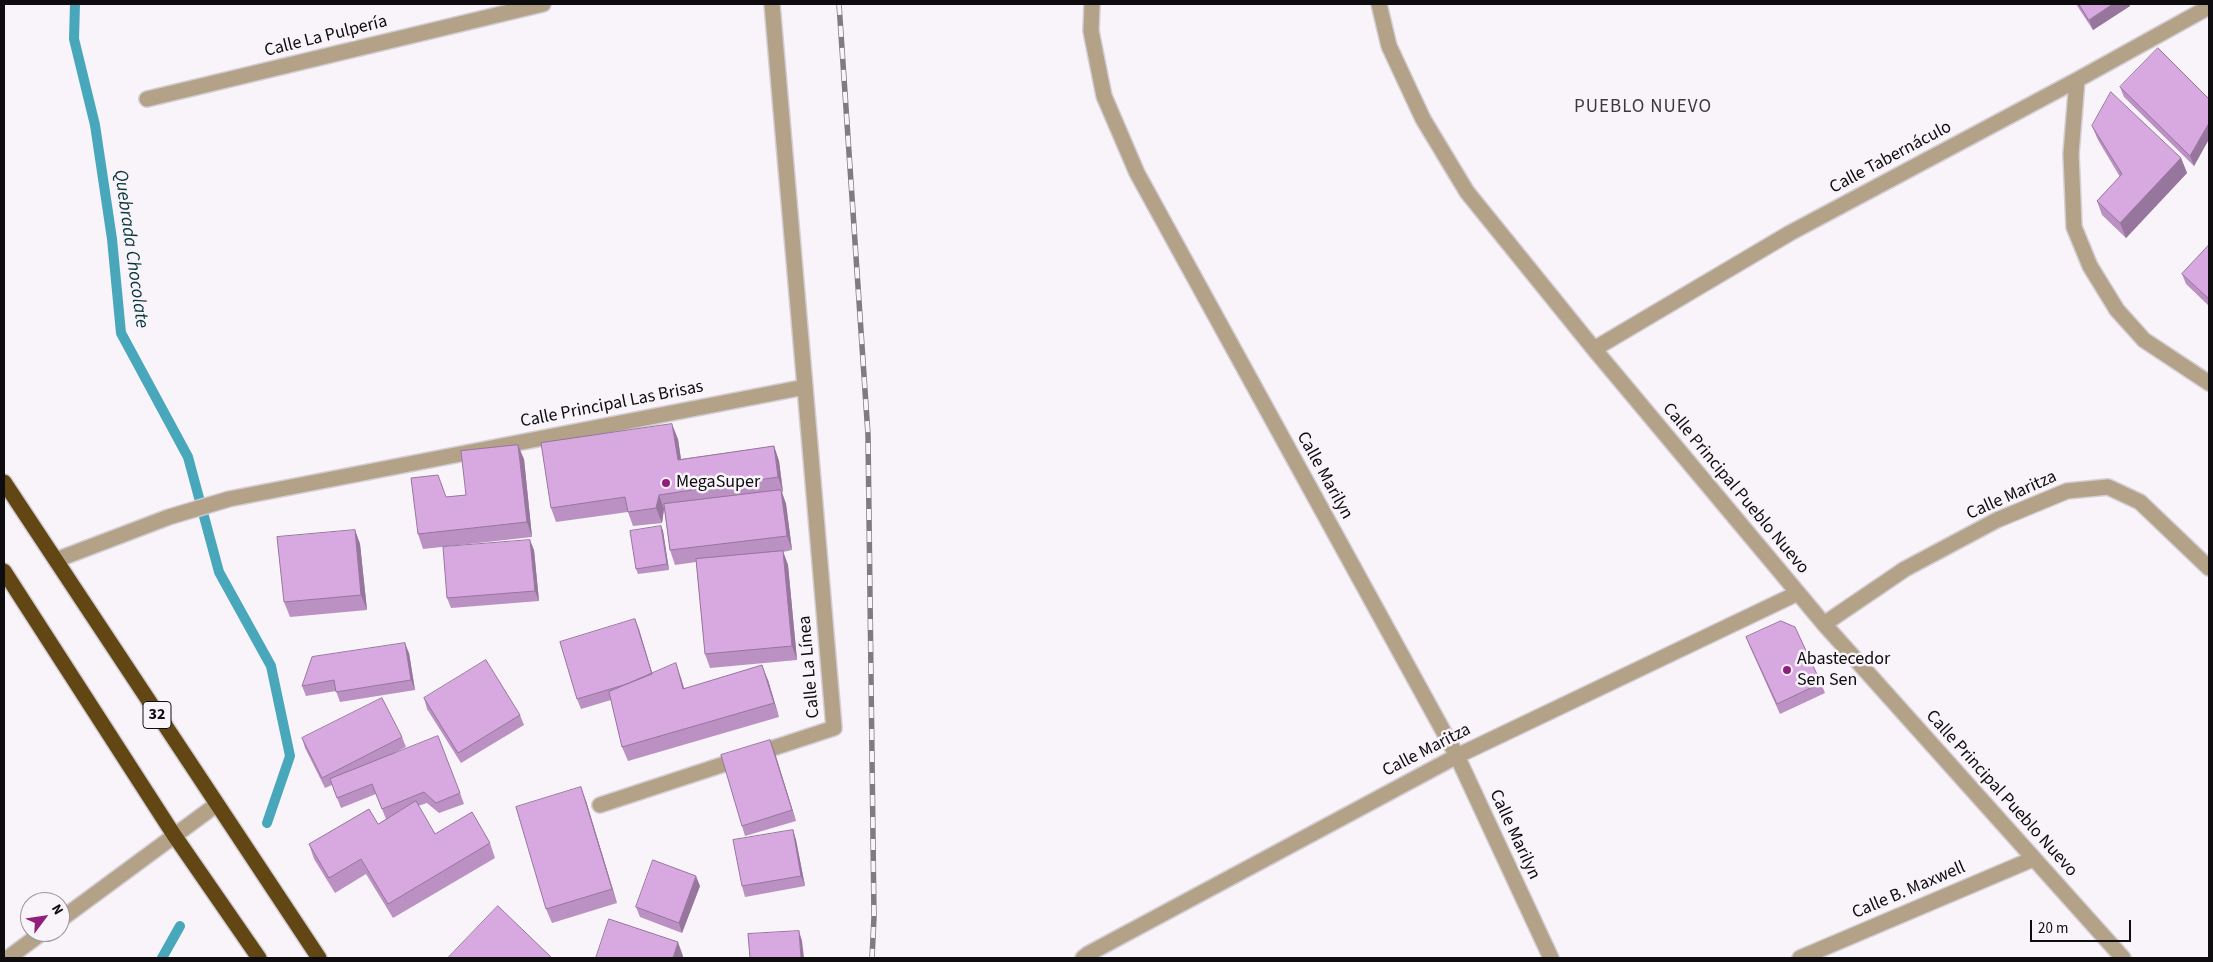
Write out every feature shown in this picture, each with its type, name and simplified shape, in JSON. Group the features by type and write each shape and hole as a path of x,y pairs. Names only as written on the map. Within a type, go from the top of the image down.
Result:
{"highway":[{"name":"32","path":"4,482 319,958"},
{"path":"4,571 174,834 259,958"}],"street":[{"name":"Calle La Pulpería","path":"147,99 543,4"},
{"path":"772,4 805,386"},
{"name":"Calle Marilyn","path":"1092,4 1092,31 1104,96 1137,173 1457,756 1551,958"},
{"name":"Calle Principal Pueblo Nuevo","path":"1379,4 1389,46 1423,119 1468,192 1594,349 1824,624 2123,958"},
{"name":"Calle Tabernáculo","path":"1594,349 1790,233 2077,80 2209,7"},
{"path":"2077,80 2071,154 2074,227 2090,266 2117,310 2144,340 2209,383"},
{"name":"Calle Principal Las Brisas","path":"56,560 169,517 229,499 805,386"},
{"name":"Calle La Línea","path":"600,805 834,728 805,386"},
{"name":"Calle Maritza","path":"1824,624 1905,569 1997,520 2067,490 2108,487 2140,502 2209,568"},
{"name":"Calle Maritza","path":"1083,958 1457,756 1798,593"},
{"path":"70,912 174,834 216,805"},
{"name":"Calle B. Maxwell","path":"1800,958 2033,859"},
{"path":"8,958 30,942"}],"building":[{"path":"2079,4 2113,4 2089,20"},
{"path":"2158,48 2209,99 2209,123 2190,156 2120,87"},
{"path":"2111,92 2181,158 2120,223 2097,201 2122,174 2092,126"},
{"path":"2209,245 2209,299 2182,274"},
{"name":"MegaSuper","path":"672,424 678,460 774,446 778,477 659,495 656,508 628,512 625,497 551,508 541,443"},
{"path":"518,445 527,522 418,534 411,478 438,475 446,497 466,495 461,451"},
{"path":"781,490 787,536 670,550 664,504"},
{"path":"661,526 667,564 636,569 630,531"},
{"path":"355,530 361,595 284,602 277,537"},
{"path":"530,540 535,591 447,598 443,547"},
{"path":"783,551 792,646 705,654 696,559"},
{"path":"635,619 652,674 627,684 577,699 560,642"},
{"name":"Abastecedor Sen Sen","path":"1781,621 1795,627 1821,683 1777,704 1746,637"},
{"path":"405,643 411,680 336,692 334,680 302,686 312,657"},
{"path":"486,660 520,715 458,753 424,698"},
{"path":"676,663 683,689 762,665 774,703 622,747 609,692"},
{"path":"382,698 402,737 322,778 302,738"},
{"path":"438,736 460,793 436,803 424,792 382,809 372,784 337,798 330,779"},
{"path":"770,740 792,810 742,826 721,755"},
{"path":"581,787 612,889 546,909 516,807"},
{"path":"416,801 435,834 472,812 490,843 388,904 361,859 329,878 309,844 369,809 378,824"},
{"path":"793,830 801,876 742,886 733,840"},
{"path":"653,860 696,876 679,923 636,907"},
{"path":"498,906 552,958 449,957"},
{"path":"609,919 678,942 673,958 596,958"},
{"path":"799,931 801,958 750,958 748,934"}],"waterway":[{"name":"Quebrada Chocolate","path":"75,4 74,39 95,125 112,239 121,333 188,457 219,572 271,666 290,756 267,823"},
{"name":"Quebrada Chocolate","path":"162,958 180,926"}],"railway":[{"path":"839,4 868,435 874,917 872,958"}],"place":[{"name":"MegaSuper","path":"666,483"},
{"name":"Abastecedor Sen Sen","path":"1787,670"}],"district":[{"name":"PUEBLO NUEVO","path":"1643,108"}]}
